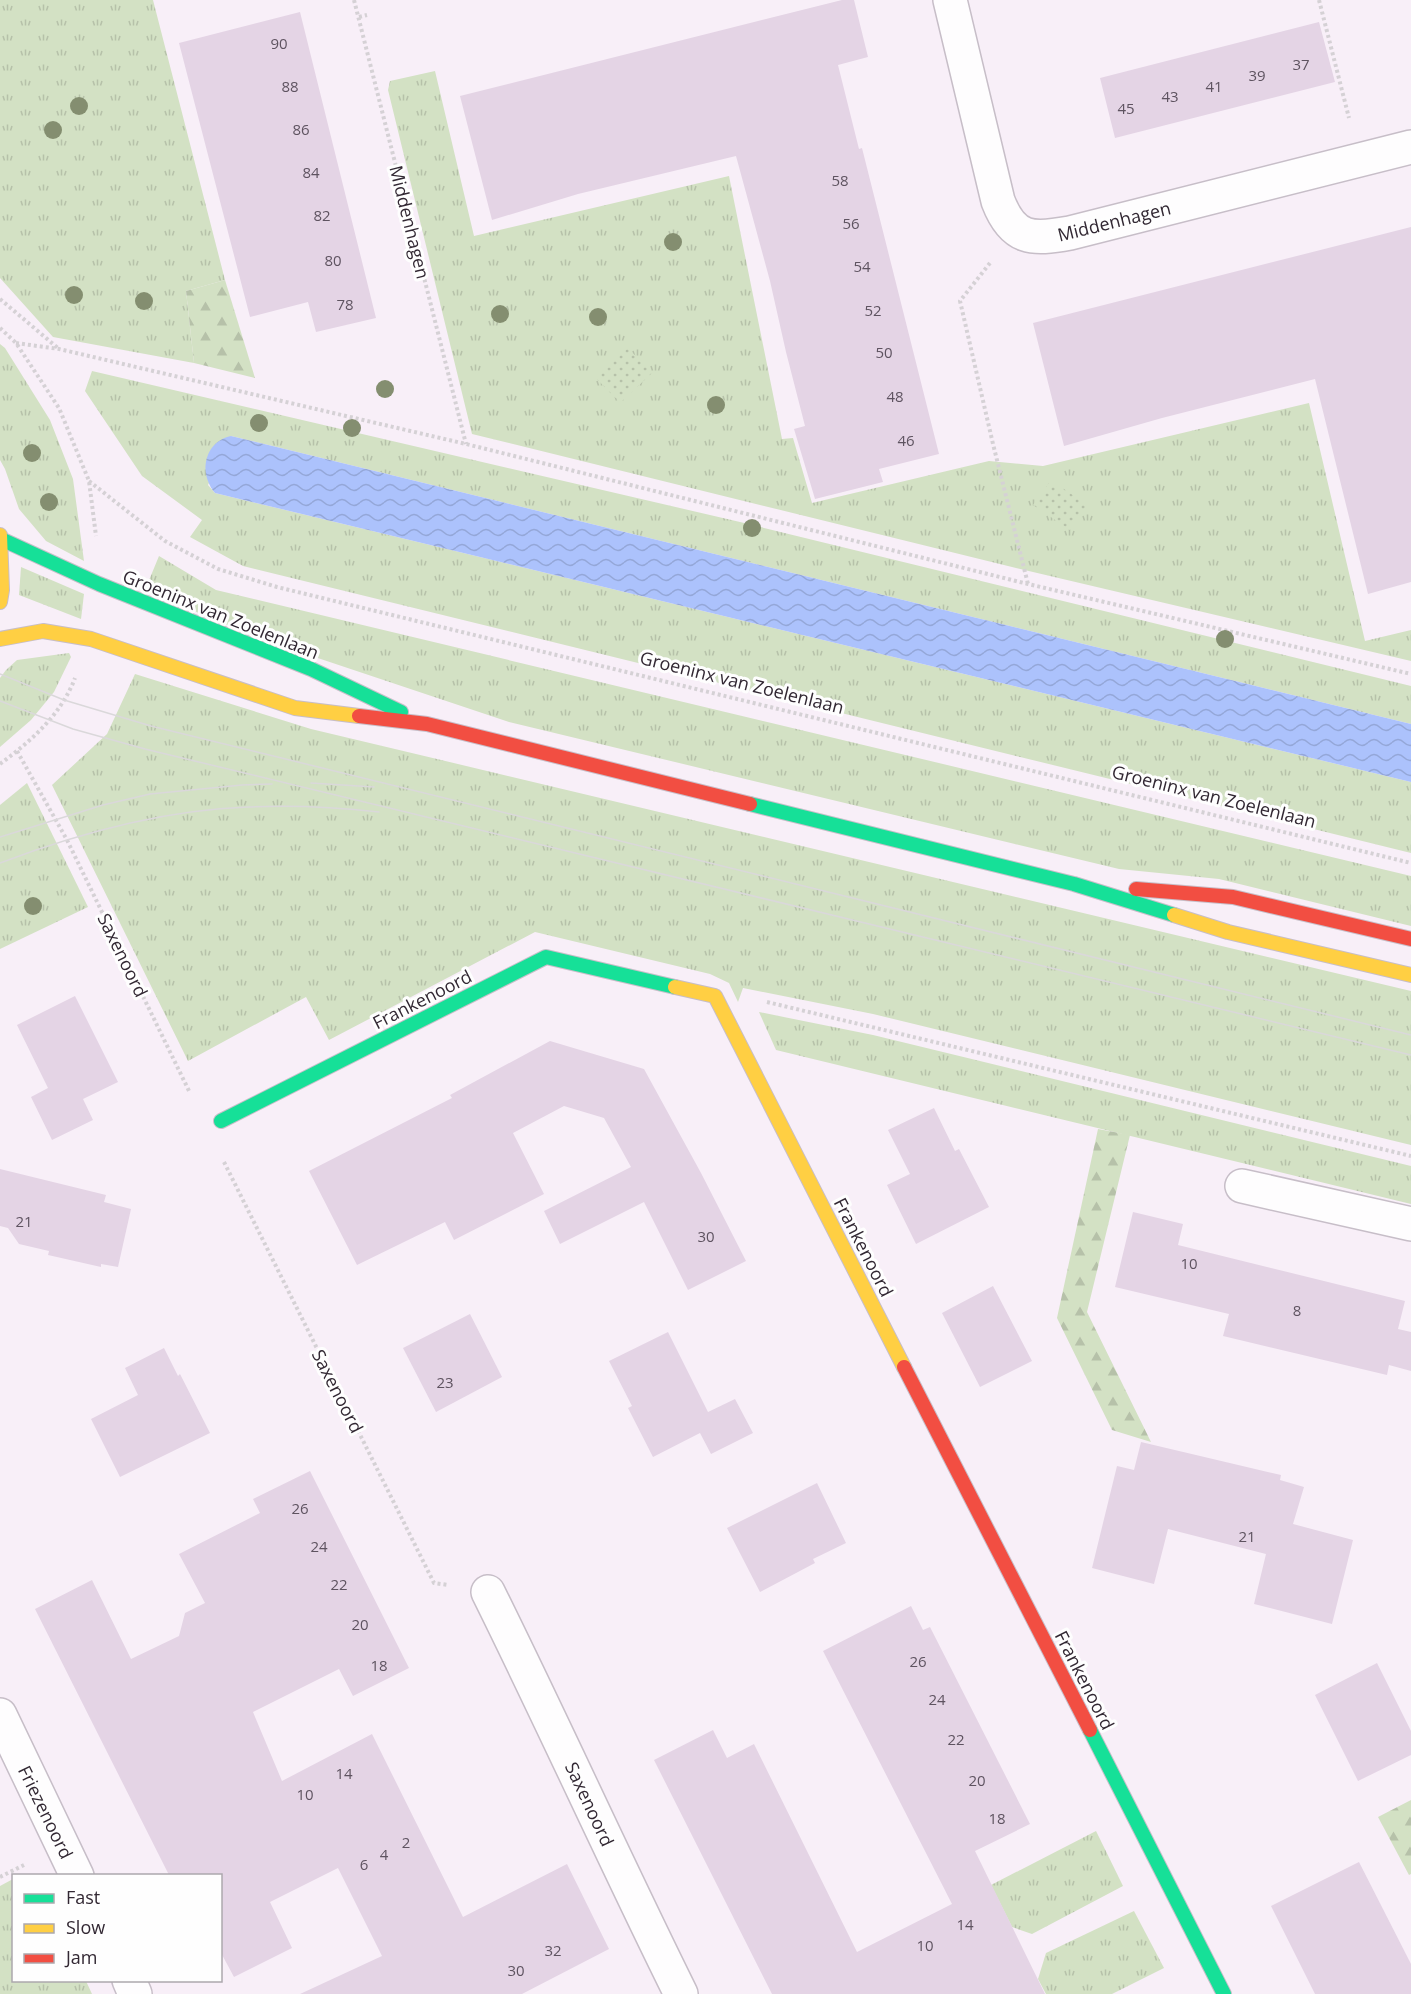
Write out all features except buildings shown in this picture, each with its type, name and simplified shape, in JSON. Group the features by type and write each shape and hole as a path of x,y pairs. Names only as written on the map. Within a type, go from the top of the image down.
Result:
{"main road":[{"path":"0,602 2,590 1,537"},
{"name":"Groeninx van Zoelenlaan","path":"1,537 99,584 311,669 427,724"},
{"name":"Groeninx van Zoelenlaan","path":"0,639 43,632 91,639 295,708 427,724 1074,884 1228,932 1411,975"},
{"name":"Groeninx van Zoelenlaan","path":"1074,884 1233,897 1411,939"},
{"name":"Frankenoord","path":"220,1121 546,957 715,996 1224,1994"}],"street":[{"path":"950,0 998,201 1003,214 1017,230"},
{"name":"Middenhagen","path":"1017,230 1034,238 1070,233 1411,147"},
{"path":"1242,1186 1411,1224"},
{"name":"Saxenoord","path":"488,1592 681,1994"},
{"name":"Friezenoord","path":"0,1715 77,1874"}],"path":[{"name":"Middenhagen","path":"354,0 466,444"},
{"path":"1319,0 1359,159"},
{"path":"358,17 367,15"},
{"path":"1017,230 960,301 1028,584"},
{"path":"0,299 59,349"},
{"path":"16,343 59,349 466,444 1028,584 1411,674"},
{"name":"Groeninx van Zoelenlaan","path":"89,481 165,541 218,569 277,587 1411,863"},
{"name":"Saxenoord","path":"17,752 67,840 193,1098"},
{"path":"728,1019 756,1000 1411,1156"},
{"name":"Saxenoord","path":"224,1162 434,1583 488,1592"}],"green space":[{"path":"0,0 153,0 225,280 186,291 194,363 53,337 0,278"},
{"path":"435,71 474,236 729,176 782,439 793,438 812,503 989,461 1043,466 1309,403 1365,641 1411,630 1411,661 1012,567 472,434 388,90 390,81"},
{"path":"225,280 255,378 194,363 186,291"},
{"path":"0,344 5,348 50,420 73,479 84,561 46,541 19,509 0,460"},
{"path":"628,348 652,373 620,403 596,378"},
{"path":"92,371 740,522 1411,686 1411,724 231,436 208,485 215,493 1411,782 1411,853 243,566 190,537 202,520 142,476 85,391"},
{"path":"1051,480 1087,505 1070,530 1033,505"},
{"path":"159,556 216,590 1411,876 1411,926 1219,879 1119,869 509,722 258,638 145,590"},
{"path":"21,567 84,594 81,619 19,595"},
{"path":"69,653 71,657 54,692 31,720 0,747 0,678 17,660"},
{"path":"135,674 311,729 1411,991 1411,1145 873,1014 743,988 738,1002 729,983 710,974 535,932 329,1040 306,997 188,1061 52,785 107,734"},
{"path":"27,783 88,907 0,949 0,805"},
{"path":"759,1012 873,1035 1411,1166 1411,1204 776,1050"},
{"path":"1098,1129 1130,1135 1087,1312 1151,1442 1112,1430 1057,1318"},
{"path":"1411,1800 1411,1874 1409,1875 1378,1817"},
{"path":"1096,1831 1123,1886 1032,1934 1012,1927 991,1885"},
{"path":"12,1880 12,1982 86,1982 92,1994 0,1994 0,1886"},
{"path":"1134,1911 1164,1968 1112,1994 1046,1994 1038,1979 1046,1953"}],"water":[{"path":"231,436 1411,724 1411,782 215,493 205,468 207,459 215,445"}],"tram line":[{"path":"0,674 64,700 151,726 1411,1035"},
{"path":"0,701 73,729 145,749 1411,1055"},
{"path":"311,783 374,787"},
{"path":"0,837 103,805 150,794 272,784"},
{"path":"0,863 91,833 184,813 281,806 379,812"}],"traffic: fast":[{"path":"1,539 99,584 311,669 401,712"},
{"path":"750,804 1074,884 1174,915"},
{"path":"221,1121 546,957 675,987"},
{"path":"1090,1730 1224,1994"}],"traffic: slow":[{"path":"0,535 2,590 0,602"},
{"path":"0,639 43,631 91,639 295,708 359,716"},
{"path":"1174,915 1228,932 1411,975"},
{"path":"675,987 715,996 904,1367"}],"traffic: jam":[{"path":"359,716 427,724 750,804"},
{"path":"1136,889 1233,897 1411,939"},
{"path":"904,1367 1090,1730"}]}
